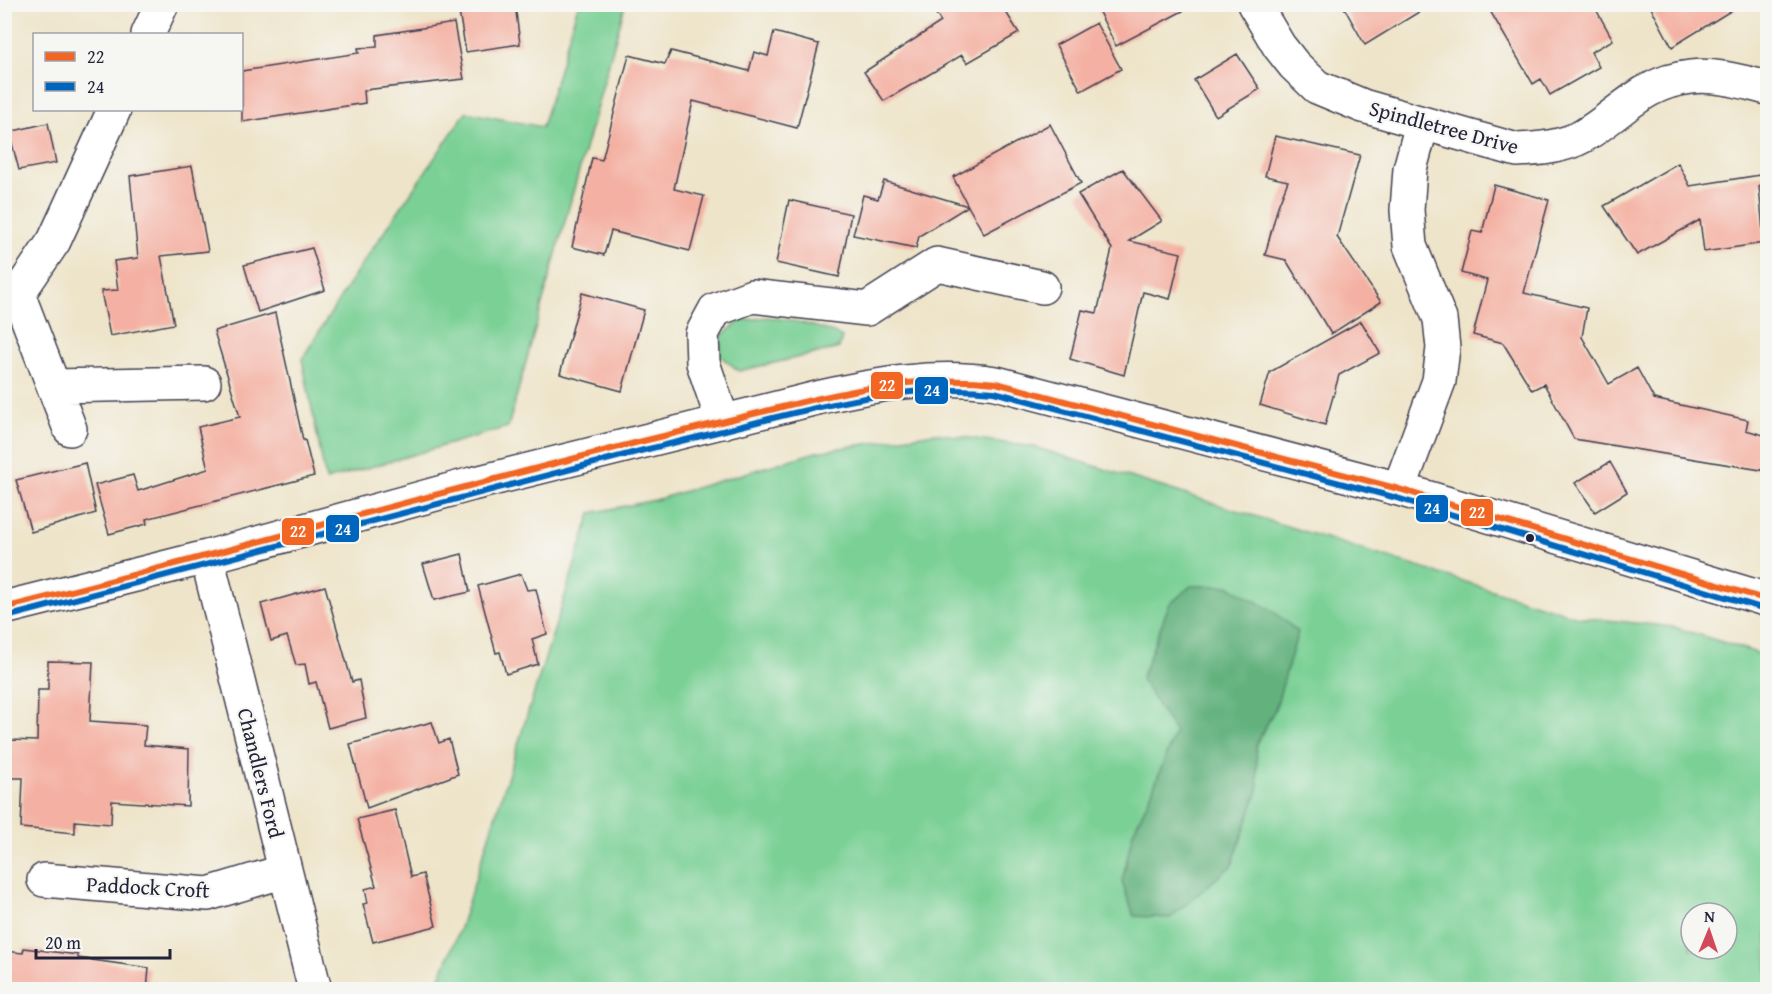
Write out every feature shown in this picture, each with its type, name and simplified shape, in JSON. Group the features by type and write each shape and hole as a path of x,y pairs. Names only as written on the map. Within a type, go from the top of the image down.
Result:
{"street":[{"path":"148,33 162,4"},
{"name":"Spindletree Drive","path":"1254,4 1294,65 1317,87 1363,106 1517,150 1561,145 1583,136 1644,92 1676,79 1706,76 1767,88"},
{"path":"70,429 54,386 11,298 54,241 114,111"},
{"path":"1399,489 1439,381 1443,348 1440,319 1410,246 1407,210 1410,169 1422,124"},
{"path":"723,422 703,363 702,334 715,310 752,296 867,309 937,264 1042,287"},
{"path":"4,608 207,557 472,484 867,387 915,380 975,380 1044,395 1399,489 1767,600"},
{"path":"54,386 204,383"},
{"name":"Chandlers Ford","path":"207,557 315,990"},
{"name":"Paddock Croft","path":"44,880 208,894 285,871"}],"green space":[{"path":"578,5 625,5 508,427 326,480 302,359 354,276 466,112 542,127"},
{"path":"767,317 824,329 842,337 839,348 739,371 720,356 722,335 741,321"},
{"path":"934,433 1034,447 1578,617 1674,627 1767,656 1767,989 435,990 459,931 591,513 655,500 816,452"},
{"path":"1191,586 1229,586 1273,611 1298,632 1276,707 1256,745 1258,790 1232,865 1170,918 1134,916 1122,882 1133,832 1152,792 1175,732 1141,679 1169,605"}],"building":[{"path":"502,4 515,4 520,44 466,52 459,12"},
{"path":"930,4 1001,4 1019,33 967,63 962,55 884,101 864,72 941,22"},
{"path":"1095,4 1196,4 1116,46"},
{"path":"1342,4 1432,4 1365,45"},
{"path":"1486,4 1593,4 1613,40 1591,52 1599,67 1550,95 1541,79 1533,84"},
{"path":"1649,4 1742,4 1672,47"},
{"path":"454,23 464,79 364,90 365,103 242,122 243,71 359,53 358,48 377,47 377,35"},
{"path":"1096,23 1121,69 1081,91 1056,45"},
{"path":"774,32 819,44 797,128 693,101 674,189 704,196 690,251 611,231 604,255 572,247 592,158 602,160 629,55 665,64 671,51 749,71 754,52 768,56"},
{"path":"1237,54 1260,89 1216,116 1194,80"},
{"path":"48,123 56,163 19,170 9,132"},
{"path":"1050,124 1081,183 984,234 953,177"},
{"path":"1275,136 1360,155 1337,237 1381,302 1331,334 1286,260 1265,255 1278,206 1288,181 1265,176"},
{"path":"1678,163 1690,186 1767,174 1767,181 1759,186 1764,243 1704,252 1700,220 1637,255 1604,206"},
{"path":"192,166 208,251 161,256 174,324 110,336 101,291 118,290 114,261 138,258 130,176"},
{"path":"1123,169 1162,221 1129,241 1181,253 1170,299 1143,292 1124,375 1070,359 1082,310 1097,313 1112,249 1078,194"},
{"path":"884,181 968,206 919,236 916,248 853,235 863,195 878,199"},
{"path":"1494,185 1549,200 1524,293 1587,308 1582,337 1609,384 1637,368 1654,399 1748,420 1746,430 1767,436 1767,471 1574,439 1544,384 1532,390 1503,343 1473,335 1487,280 1461,273 1472,231 1482,233"},
{"path":"789,200 851,214 839,277 776,263"},
{"path":"312,248 325,290 258,312 244,265"},
{"path":"582,293 644,310 622,391 560,374"},
{"path":"275,313 303,440 305,440 314,476 146,519 147,524 109,534 95,485 133,475 138,491 208,469 198,427 240,417 214,331"},
{"path":"1361,321 1380,353 1339,375 1325,425 1260,405 1270,372"},
{"path":"1610,462 1627,492 1595,512 1575,483"},
{"path":"85,463 96,513 31,532 16,480"},
{"path":"462,554 470,592 434,600 423,564"},
{"path":"521,574 527,590 536,589 547,634 532,639 538,664 506,674 500,652 496,653 478,586"},
{"path":"325,586 352,682 359,680 366,718 328,728 316,682 309,684 305,664 296,665 287,636 271,641 261,604"},
{"path":"48,661 93,662 90,721 146,725 144,745 189,749 188,806 112,801 111,824 75,821 75,833 21,828 23,778 6,778 10,740 37,741 38,690 48,690"},
{"path":"432,722 439,743 449,739 458,774 367,808 350,744"},
{"path":"395,810 411,877 423,874 436,926 373,942 363,904 368,903 365,889 376,886 357,819"},
{"path":"24,948 149,968 147,990 4,990 4,951 23,953"}],"transit line":[{"name":"22","path":"4,608 560,462 802,402 856,390 939,381 996,383 1399,489 1768,600"},
{"name":"24","path":"6,617 564,470 773,418 882,395 938,390 994,392 1397,498 1765,609"}]}
